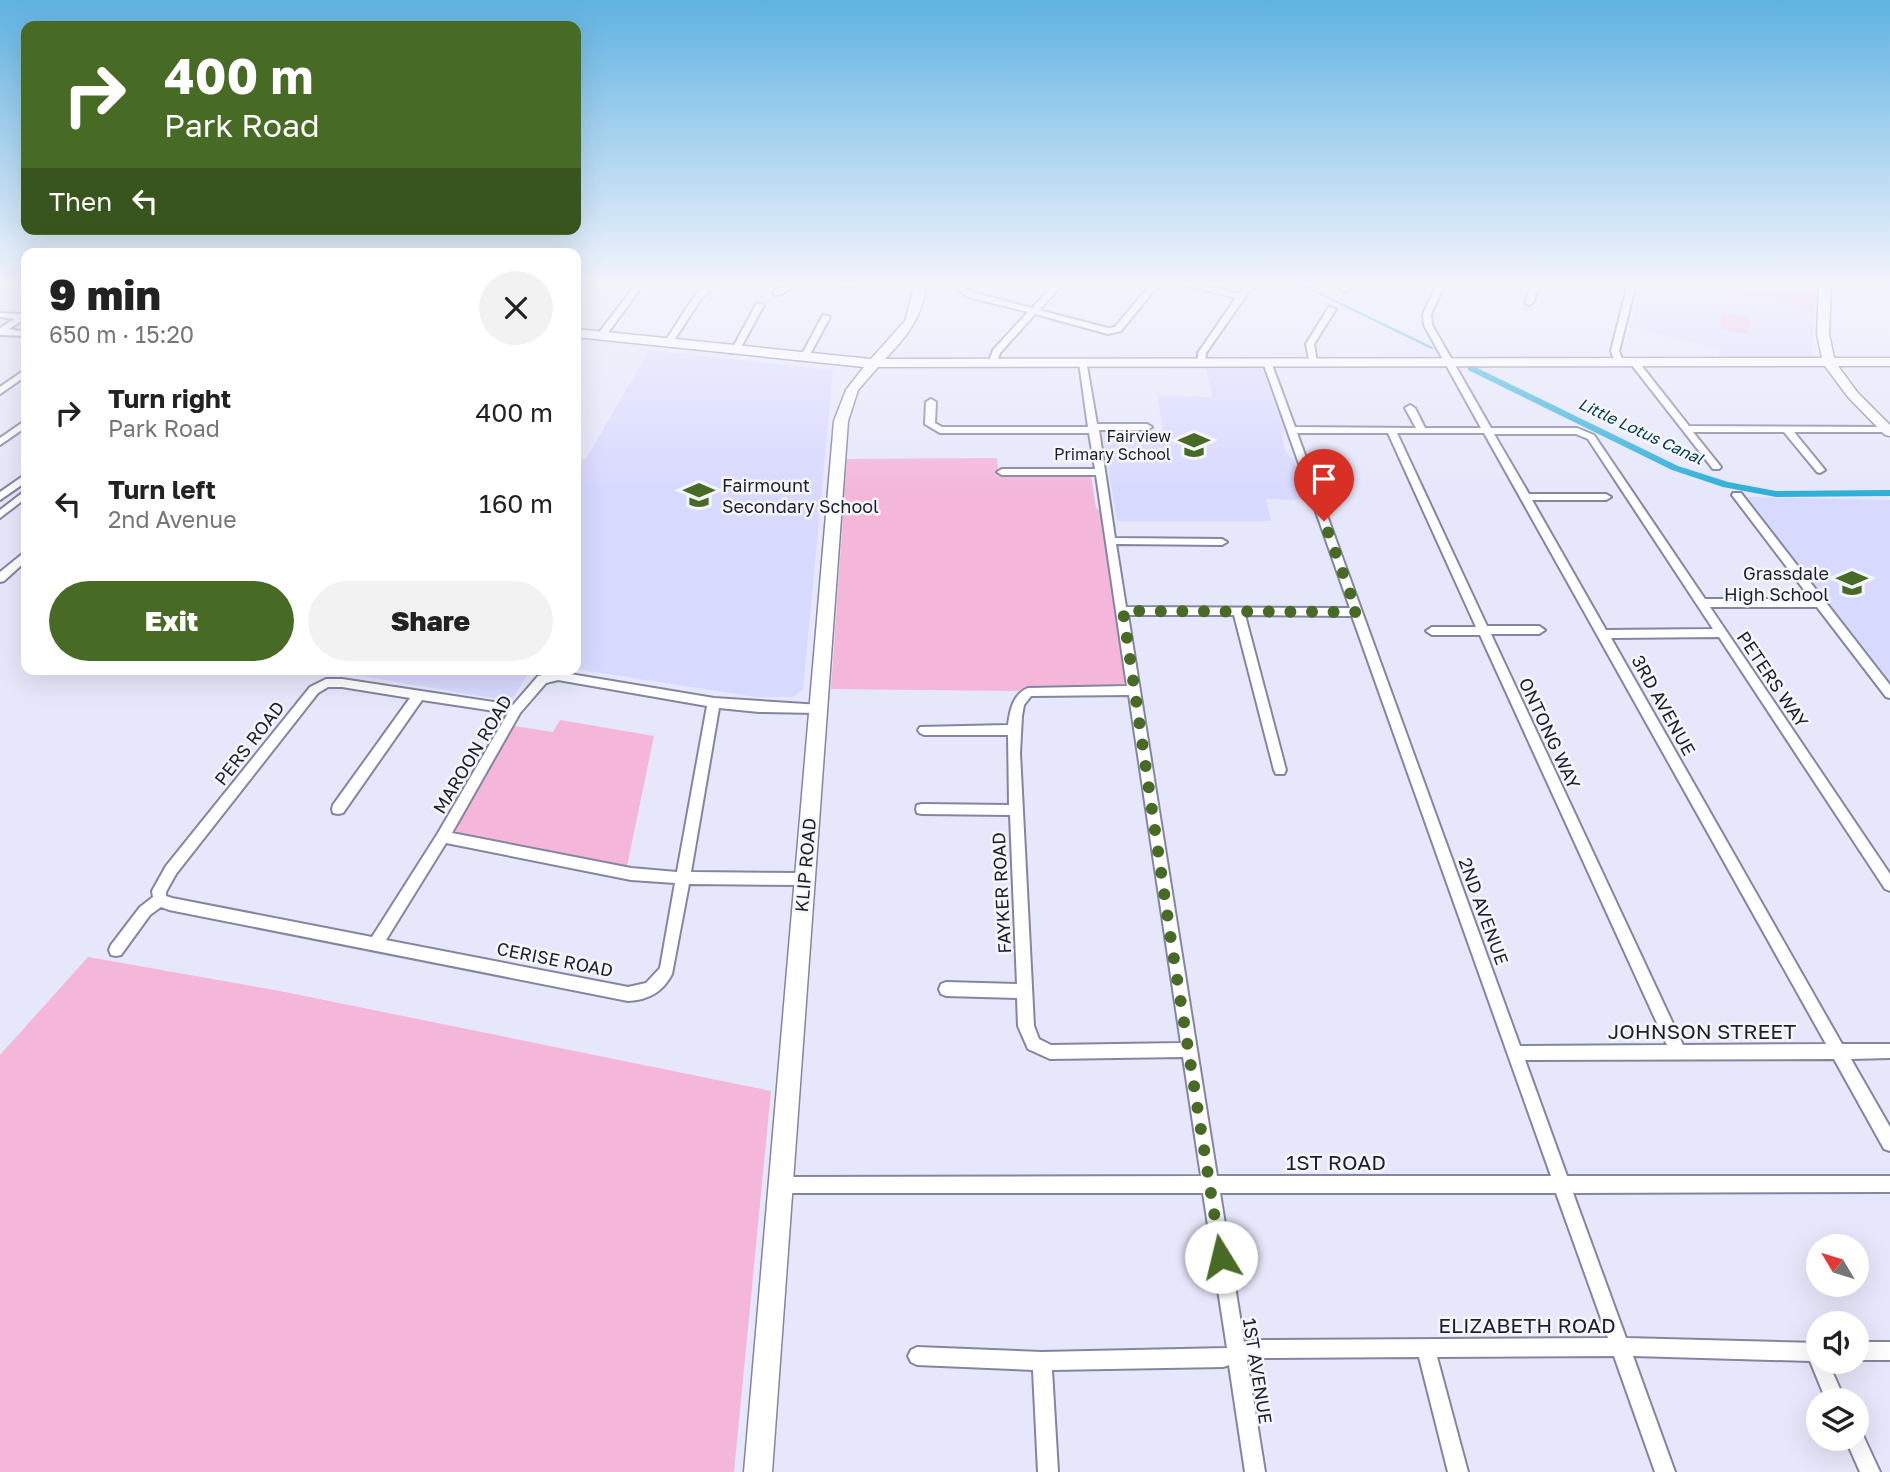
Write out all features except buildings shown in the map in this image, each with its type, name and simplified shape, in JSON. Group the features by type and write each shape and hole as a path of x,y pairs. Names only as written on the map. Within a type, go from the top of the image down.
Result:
{"street":[{"path":"752,353 872,363 1890,362"},
{"path":"804,358 807,353"},
{"name":"KLIP ROAD","path":"758,1472 841,421 850,391 882,353"},
{"path":"993,362 996,353"},
{"path":"1202,353 1202,362"},
{"path":"1311,353 1313,362"},
{"name":"3RD AVENUE","path":"1446,353 1890,1143"},
{"path":"1616,353 1619,362"},
{"path":"1827,353 1829,362 1852,392 1889,431"},
{"name":"1ST AVENUE","path":"1083,362 1255,1472"},
{"name":"2ND AVENUE","path":"1267,362 1665,1472"},
{"path":"1634,362 1716,467"},
{"path":"0,391 21,376"},
{"path":"931,402 930,424 943,430 1147,427"},
{"path":"1409,408 1421,429"},
{"path":"0,442 21,427"},
{"path":"1291,430 1421,429 1490,432"},
{"path":"1685,429 1889,431"},
{"name":"ONTONG WAY","path":"1391,430 1678,1051"},
{"path":"1787,430 1820,470"},
{"name":"PETERS WAY","path":"1490,432 1577,431 1591,436 1890,885"},
{"path":"1002,472 1100,472"},
{"path":"2,493 21,480"},
{"path":"1737,495 1890,694"},
{"path":"0,515 21,497"},
{"path":"1527,497 1606,497"},
{"path":"1111,541 1222,542"},
{"path":"0,578 5,569 21,558"},
{"path":"1704,603 1820,603"},
{"path":"1123,611 1357,612"},
{"path":"1239,612 1280,770"},
{"path":"1432,631 1539,630"},
{"path":"1604,634 1721,633"},
{"name":"MAROON ROAD","path":"376,943 443,837 516,710 536,683 551,676 714,703 759,708 817,708"},
{"name":"PERS ROAD","path":"116,950 145,911 160,899 159,891 171,870 314,690 327,683 342,683 516,710"},
{"name":"FAYKER ROAD","path":"1133,690 1028,692 1022,694 1019,700 1014,730 1016,810 1028,1038 1041,1049 1050,1052 1189,1050"},
{"path":"338,809 418,696"},
{"name":"CERISE ROAD","path":"160,899 169,904 628,994 640,994 662,979 667,969 714,703"},
{"path":"924,730 1014,730"},
{"path":"922,810 1016,810"},
{"path":"443,837 631,874 681,878 804,878"},
{"path":"946,989 1025,991"},
{"name":"JOHNSON STREET","path":"1514,1053 1890,1051"},
{"name":"1ST ROAD","path":"781,1185 1890,1184"},
{"path":"1426,1348 1458,1472"},
{"name":"ELIZABETH ROAD","path":"917,1356 1042,1361 1223,1358 1252,1349 1426,1348 1620,1348 1806,1356"},
{"path":"1869,1351 1890,1350"},
{"path":"1042,1361 1048,1472"},
{"path":"1860,1451 1870,1472"}],"shaded area":[{"name":"Fairmount Secondary School","path":"647,353 674,353 833,370 803,690 793,697 756,697 581,670 581,459 586,459"},
{"path":"1719,353 1812,353 1812,358 1719,358"},
{"name":"Fairview Primary School","path":"1205,366 1255,366 1263,370 1284,430 1282,438 1286,452 1293,459 1308,500 1266,499 1271,521 1117,521 1102,430 1163,430 1157,396 1213,397"},
{"path":"997,458 999,476 1091,475 1096,508 1100,511 1125,683 1117,688 1025,688 1018,691 831,689 847,459"},
{"name":"Grassdale High School","path":"1746,497 1890,500 1890,682 1879,667"},
{"path":"354,675 527,675 511,701"},
{"path":"560,720 654,736 627,866 461,837 454,830 514,726 553,732"},
{"path":"88,957 280,991 771,1091 734,1472 0,1472 0,1055"}],"waterway":[{"name":"Little Lotus Canal","path":"1471,368 1675,468 1726,485 1776,494 1890,493"}],"place":[{"name":"Fairview Primary School","path":"1194,445"},
{"name":"Fairmount Secondary School","path":"699,495"},
{"name":"Grassdale High School","path":"1852,583"}],"route":[{"path":"1221,1257 1123,611 1357,612 1324,521"}]}
